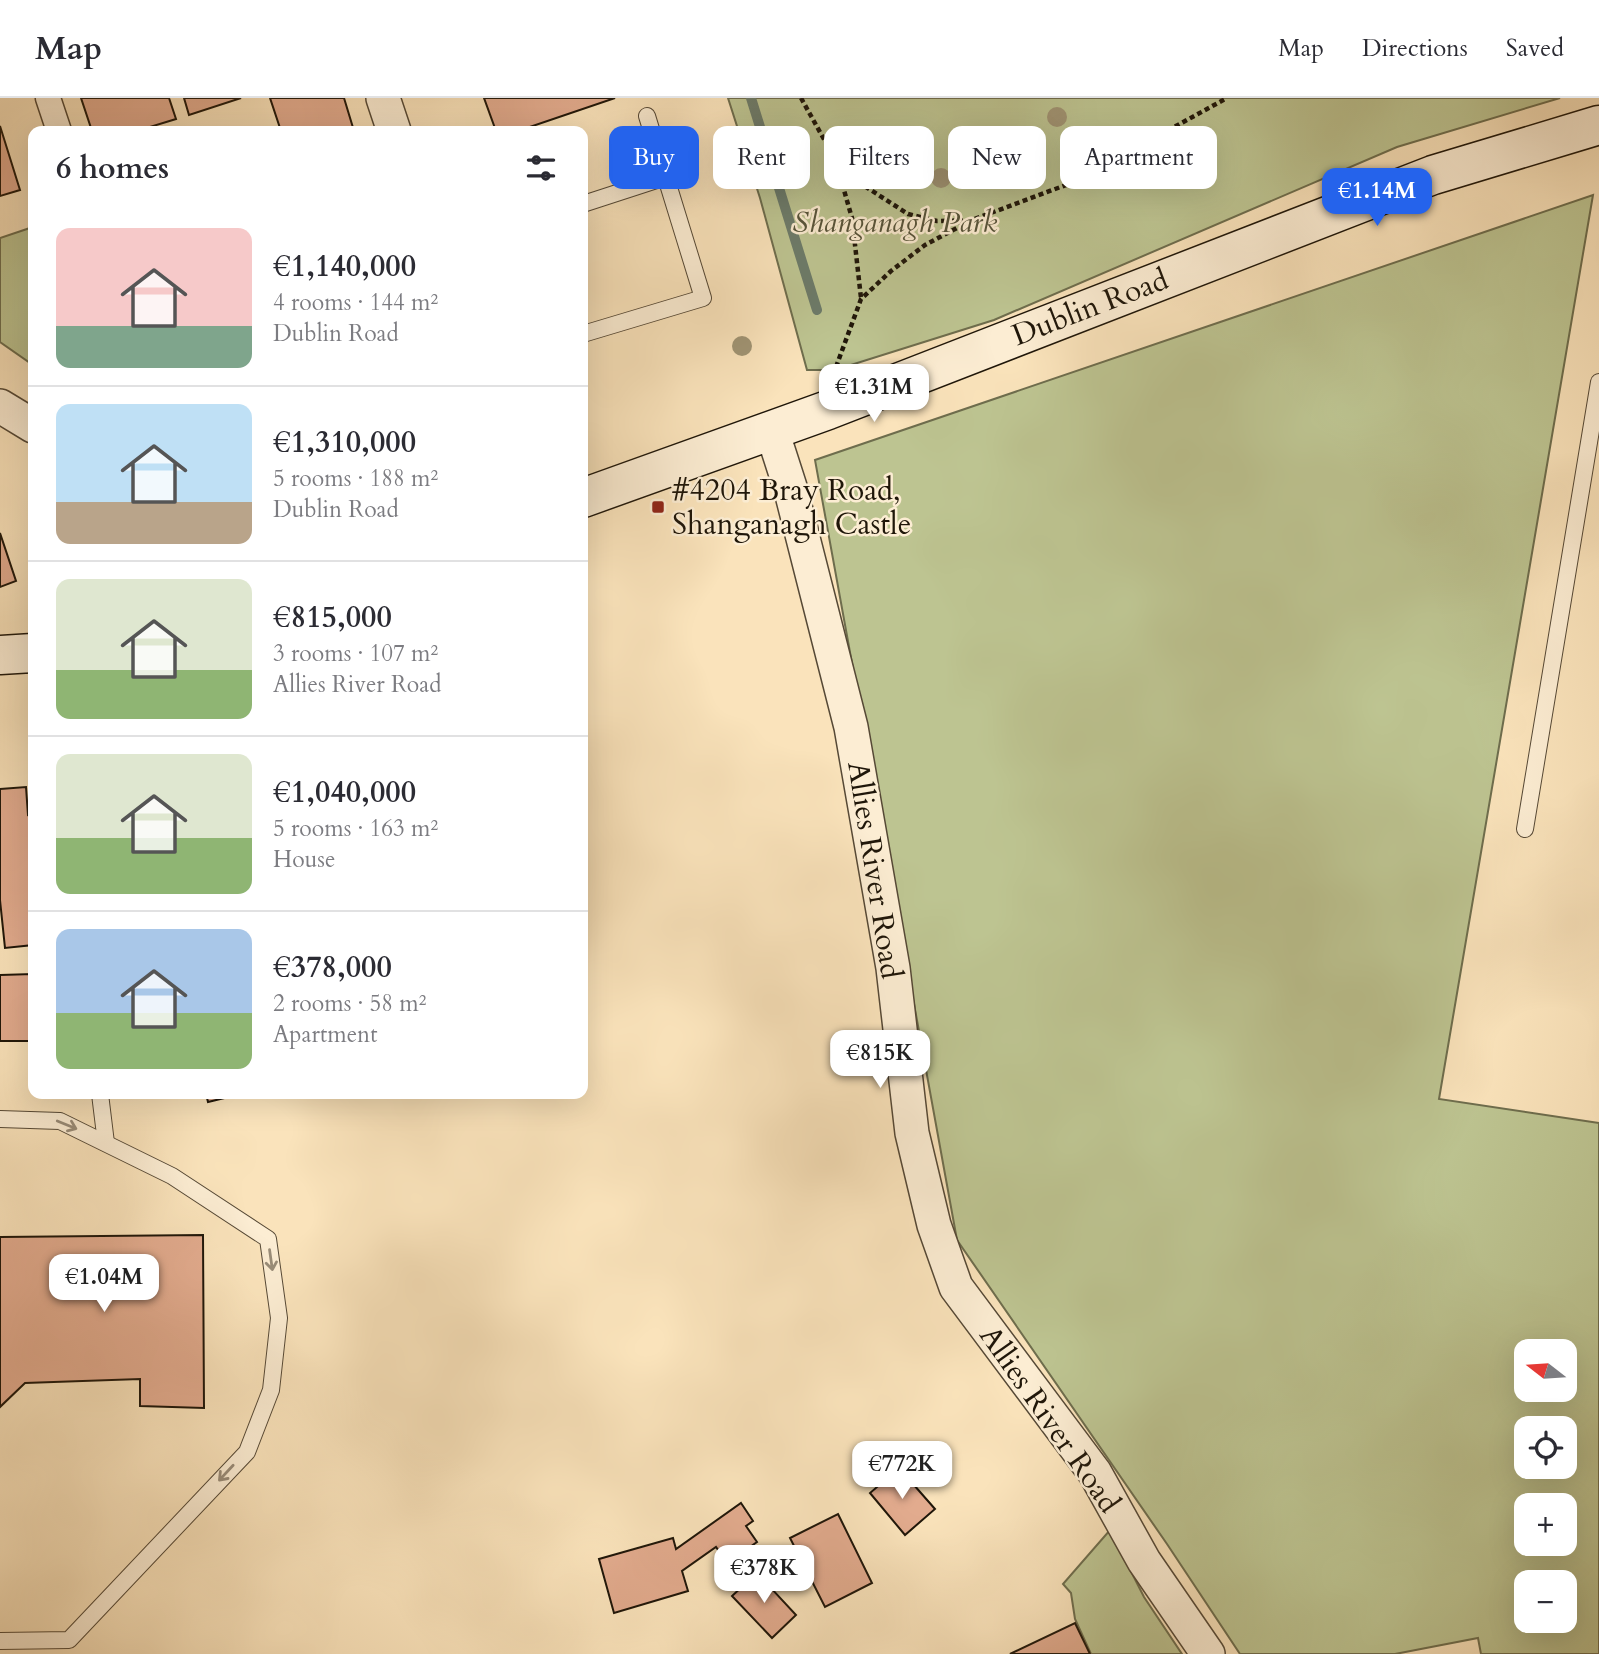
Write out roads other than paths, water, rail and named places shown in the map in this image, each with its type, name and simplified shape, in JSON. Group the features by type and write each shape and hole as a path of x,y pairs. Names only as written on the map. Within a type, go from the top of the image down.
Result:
{"main road":[{"name":"Dublin Road","path":"588,496 828,410 1420,180 1599,125"},
{"path":"0,655 28,653"}],"street":[{"path":"48,98 57,126"},
{"path":"383,98 392,126"},
{"path":"0,406 28,423"},
{"name":"Allies River Road","path":"772,431 790,487 851,727 893,968 912,1133 934,1225 956,1287 1096,1473 1144,1561 1208,1654"}],"lane":[{"path":"647,116 650,126"},
{"path":"588,202 629,189"},
{"path":"588,332 703,298 670,189"},
{"path":"1525,829 1599,382"},
{"path":"101,1099 106,1143"},
{"path":"0,1119 60,1121 172,1176 268,1239 279,1318 271,1390 247,1452 69,1640 0,1641"}],"waterway":[{"path":"751,98 817,310"}],"place":[{"name":"#4204 Bray Road, Shanganagh Castle","path":"658,507"}],"park label":[{"name":"Shanganagh Park","path":"895,222"}]}
